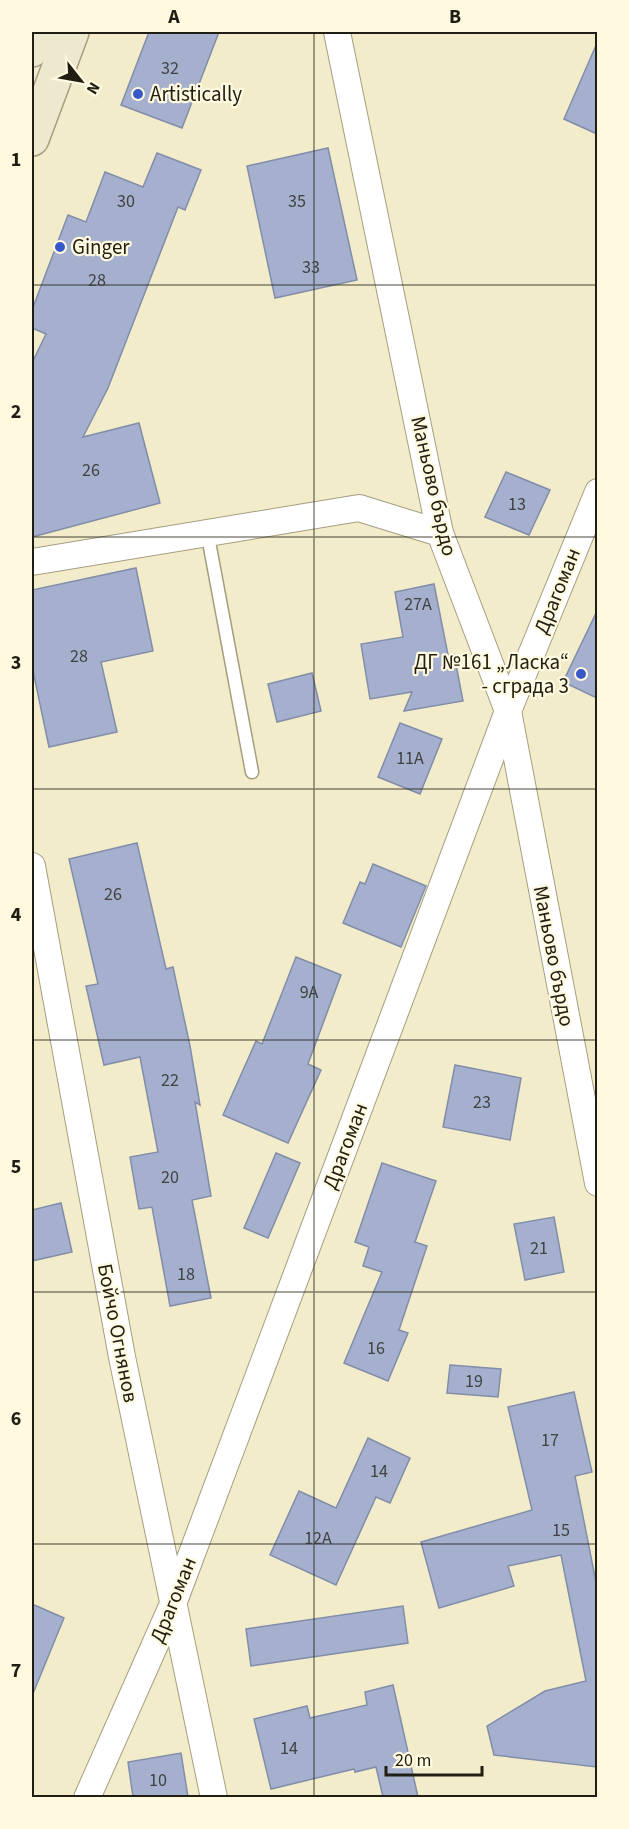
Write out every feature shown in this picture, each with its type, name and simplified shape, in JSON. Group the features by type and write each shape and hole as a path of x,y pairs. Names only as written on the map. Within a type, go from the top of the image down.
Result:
{"street":[{"path":"32,139 72,32"},
{"name":"Маньово бърдо","path":"337,32 440,533 508,711 586,1063 597,1183"},
{"name":"Драгоман","path":"87,1797 172,1604 508,711 597,492"},
{"path":"32,561 359,508 440,533"},
{"name":"Бойчо Огнянов","path":"32,866 122,1357 214,1797"}],"lane":[{"path":"207,531 252,772"}],"building":[{"path":"149,32 219,32 182,128 121,105"},
{"path":"597,43 597,134 564,119"},
{"path":"328,148 357,280 275,298 247,166"},
{"path":"157,153 201,170 185,210 178,207 108,388 83,437 139,423 160,503 32,537 32,363 46,334 32,328 32,310 68,215 86,222 105,172 143,187"},
{"path":"506,472 550,490 529,535 485,517"},
{"path":"136,568 153,651 101,662 117,732 49,747 32,666 32,590"},
{"path":"434,584 448,655 454,654 463,701 404,711 412,692 370,699 361,644 403,637 395,592"},
{"path":"597,611 597,698 563,682"},
{"path":"312,673 321,711 277,722 268,684"},
{"path":"400,723 442,739 420,794 378,777"},
{"path":"137,843 166,969 173,967 190,1046 200,1105 195,1102 211,1196 192,1200 211,1298 170,1306 152,1207 139,1209 130,1157 158,1152 140,1057 104,1065 86,986 98,984 69,859"},
{"path":"373,864 426,886 401,947 343,923 360,882 365,884"},
{"path":"296,957 341,975 308,1064 321,1070 288,1143 223,1115 256,1041 262,1044"},
{"path":"455,1065 521,1078 510,1140 443,1127"},
{"path":"276,1153 300,1163 268,1238 244,1228"},
{"path":"382,1163 436,1181 415,1242 427,1246 399,1330 408,1333 388,1381 344,1363 382,1272 363,1266 369,1247 355,1242"},
{"path":"61,1203 72,1252 32,1261 32,1210"},
{"path":"554,1217 564,1272 525,1280 514,1224"},
{"path":"450,1365 501,1369 498,1397 447,1393"},
{"path":"574,1392 592,1472 575,1476 597,1587 597,1767 494,1755 487,1726 545,1691 586,1681 561,1555 508,1566 514,1586 439,1608 421,1542 532,1510 508,1407"},
{"path":"368,1438 410,1458 390,1503 376,1497 336,1585 270,1555 299,1491 336,1508"},
{"path":"32,1604 64,1618 32,1696"},
{"path":"403,1606 408,1643 251,1666 246,1629"},
{"path":"393,1685 418,1797 383,1797 376,1767 355,1772 354,1769 271,1789 254,1719 307,1706 310,1718 367,1705 365,1692"},
{"path":"181,1753 188,1797 133,1797 128,1762"}],"place":[{"name":"Artistically","path":"138,94"},
{"name":"Ginger","path":"60,247"},
{"name":"ДГ №161 „Ласка“ - сграда 3","path":"581,674"}]}
